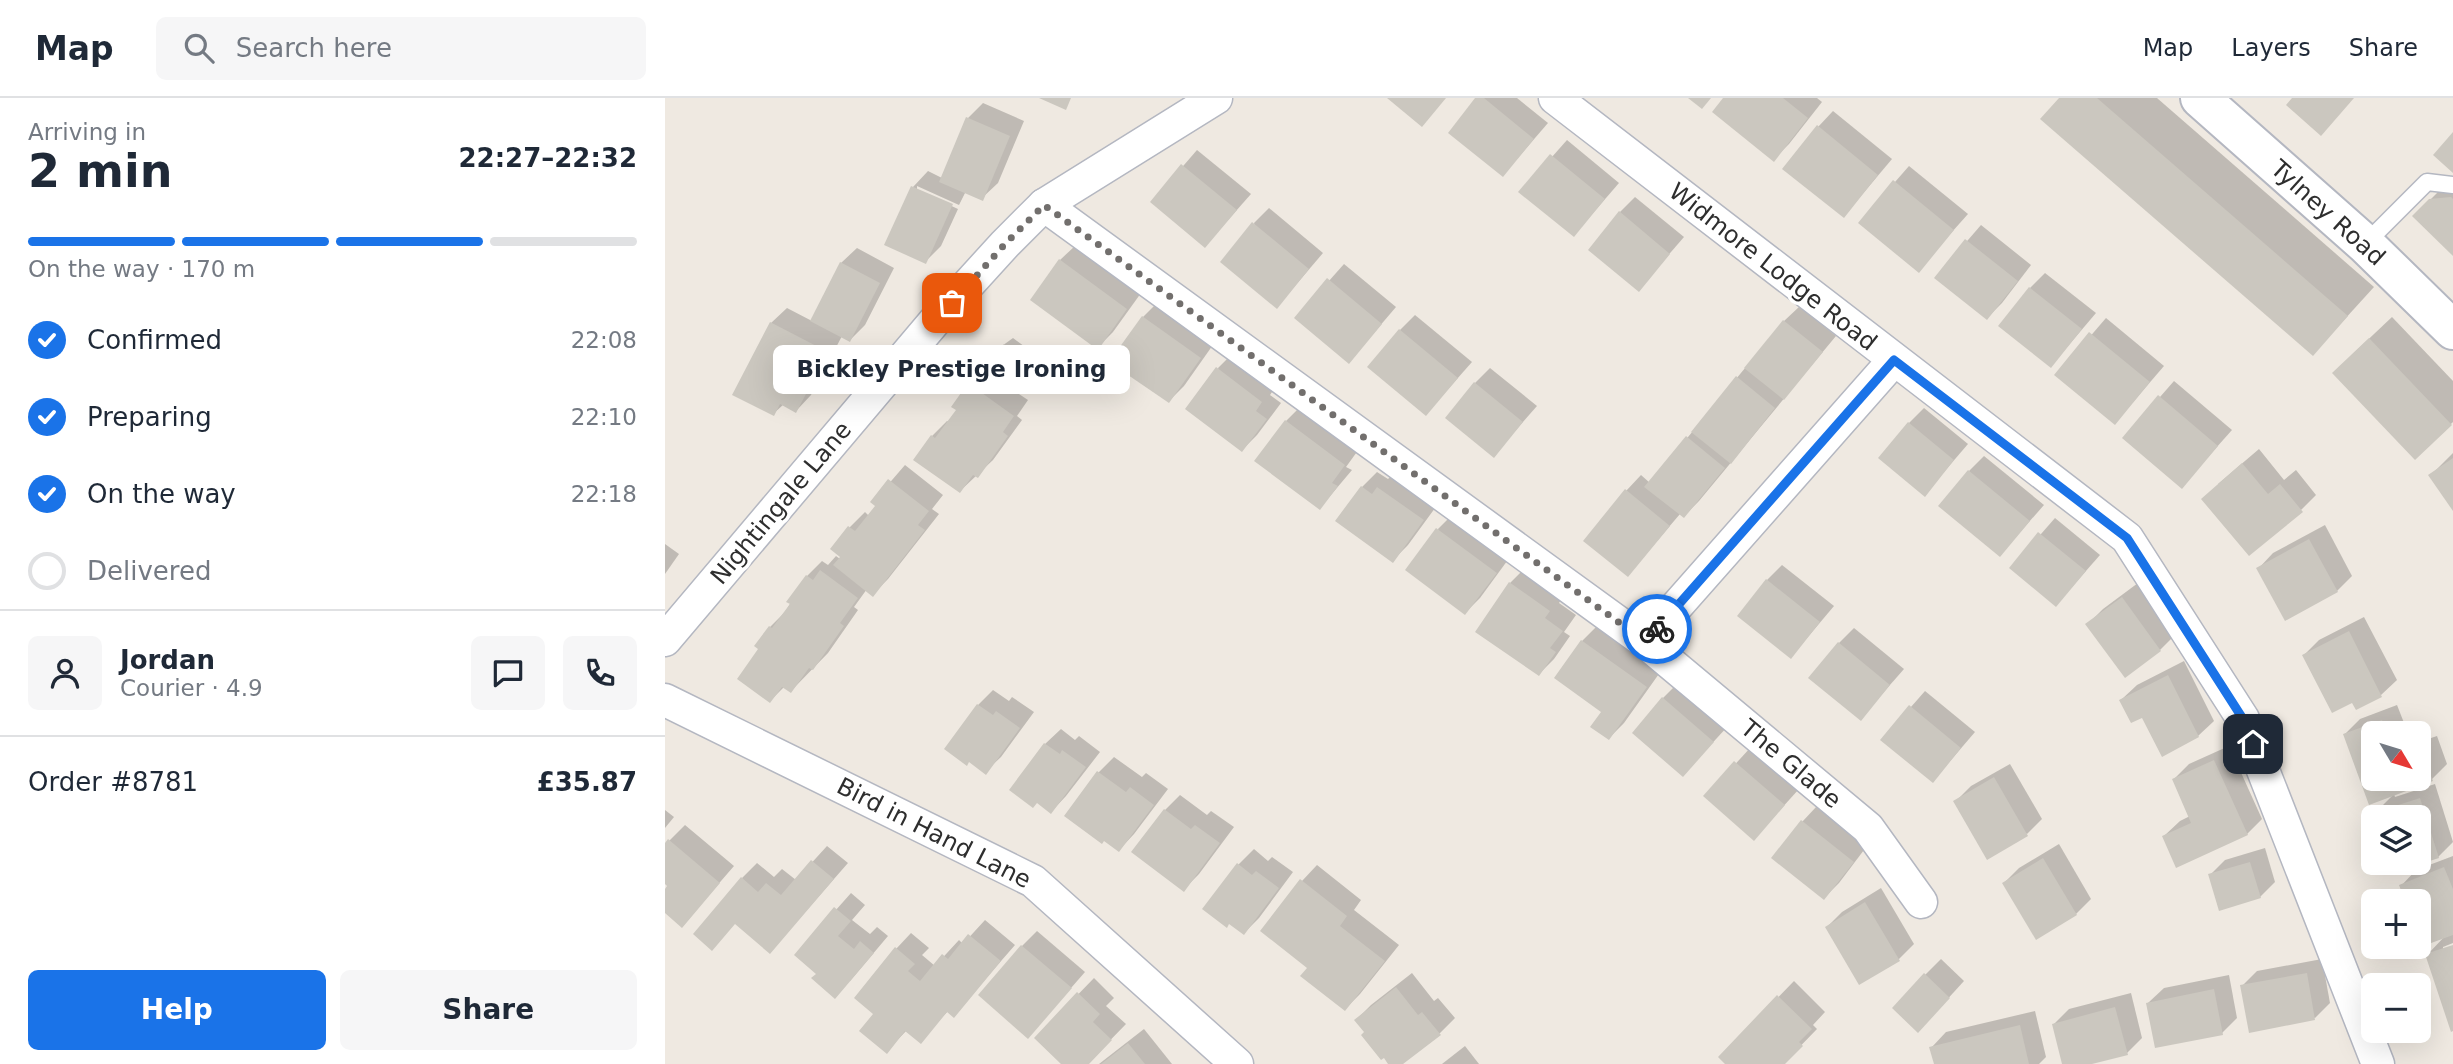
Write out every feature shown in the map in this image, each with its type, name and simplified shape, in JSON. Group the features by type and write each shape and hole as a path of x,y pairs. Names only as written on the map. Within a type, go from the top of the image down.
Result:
{"street":[{"name":"Nightingale Lane","path":"665,640 934,323 1044,205 1216,98"},
{"name":"Widmore Lodge Road","path":"1555,98 2127,538 2243,719 2378,1064"},
{"name":"Tylney Road","path":"2200,98 2365,244 2453,330"},
{"name":"The Glade","path":"1044,205 1646,642 1868,828 1921,902"},
{"path":"1646,642 1894,360"},
{"name":"Bird in Hand Lane","path":"665,700 1033,881 1237,1064"}],"lane":[{"path":"2365,244 2427,182 2453,185"}],"building":[{"path":"1039,98 1071,98 1066,110"},
{"path":"1387,98 1446,98 1422,127"},
{"path":"1475,98 1484,98 1534,139 1503,177 1448,133"},
{"path":"1688,98 1711,98 1702,109"},
{"path":"1723,98 1783,98 1808,118 1774,162 1712,112"},
{"path":"2059,98 2097,98 2348,316 2313,356 2040,119"},
{"path":"2292,98 2354,98 2321,136 2286,105"},
{"path":"966,117 1010,136 983,201 939,182"},
{"path":"1817,125 1878,175 1844,218 1782,169"},
{"path":"2453,132 2453,173 2433,155"},
{"path":"1550,154 1605,199 1574,237 1518,192"},
{"path":"1181,164 1237,210 1205,248 1150,202"},
{"path":"1893,180 1954,230 1919,273 1858,223"},
{"path":"911,186 953,204 926,264 884,245"},
{"path":"2451,197 2453,256 2412,216 2429,199"},
{"path":"1619,211 1670,254 1639,292 1588,250"},
{"path":"1252,222 1309,269 1277,309 1220,262"},
{"path":"1965,239 2018,281 1987,320 1934,278"},
{"path":"1059,259 1127,309 1098,350 1030,300"},
{"path":"840,262 880,283 850,342 810,321"},
{"path":"1327,278 1382,324 1349,364 1294,318"},
{"path":"2029,287 2082,329 2051,368 1998,326"},
{"path":"1142,316 1201,358 1169,403 1109,362"},
{"path":"1783,320 1823,352 1784,400 1744,368"},
{"path":"770,322 828,352 796,413 780,404 774,416 732,395"},
{"path":"1399,329 1458,378 1426,416 1367,367"},
{"path":"2089,332 2150,382 2115,425 2054,375"},
{"path":"2369,338 2452,425 2415,460 2332,373"},
{"path":"1004,344 1033,365 1019,392 983,366 994,350 998,352"},
{"path":"1216,367 1262,402 1256,411 1267,419 1242,452 1185,409"},
{"path":"1736,376 1775,408 1731,464 1691,432"},
{"path":"1474,382 1523,422 1494,458 1445,418"},
{"path":"968,383 1014,416 1003,432 1008,436 978,478 973,475 960,493 913,460 931,435 935,438 956,410 951,407"},
{"path":"2158,395 2218,446 2182,489 2122,438"},
{"path":"1285,420 1345,465 1332,483 1338,486 1320,510 1254,461"},
{"path":"1908,422 1954,460 1925,497 1878,458"},
{"path":"1686,436 1725,468 1684,518 1644,487"},
{"path":"2453,458 2453,511 2428,475"},
{"path":"2242,463 2268,494 2280,484 2303,512 2249,556 2201,499"},
{"path":"1968,470 2030,521 2000,557 1938,506"},
{"path":"888,479 929,511 918,525 925,530 873,597 833,565 840,557 830,549 848,526 855,531 875,506 870,502"},
{"path":"1361,486 1372,494 1377,487 1424,520 1393,563 1335,521"},
{"path":"1625,489 1670,526 1628,577 1583,541"},
{"path":"1436,528 1497,573 1465,615 1405,570"},
{"path":"2038,532 2086,571 2056,607 2009,568"},
{"path":"2309,539 2338,592 2285,621 2256,568"},
{"path":"820,570 858,598 840,623 844,626 813,670 809,668 791,693 782,687 770,703 737,679 758,649 754,646 790,604 786,602 806,575 813,580"},
{"path":"1766,579 1820,622 1791,659 1737,616"},
{"path":"1509,582 1550,611 1545,618 1563,631 1550,648 1556,652 1539,676 1475,632"},
{"path":"2122,597 2161,651 2125,678 2085,624"},
{"path":"2349,631 2382,697 2356,710 2352,703 2332,713 2302,655"},
{"path":"1581,640 1647,687 1609,740 1590,727 1601,712 1554,678"},
{"path":"1838,642 1890,685 1861,721 1808,678"},
{"path":"2168,675 2199,737 2162,757 2142,718 2131,723 2119,700"},
{"path":"1662,697 1714,742 1683,777 1632,733"},
{"path":"977,704 993,715 996,711 1020,728 986,775 969,762 967,766 944,749"},
{"path":"1909,705 1961,748 1933,783 1880,740"},
{"path":"2361,728 2361,783 2343,734"},
{"path":"1044,743 1060,754 1062,750 1086,767 1051,814 1037,803 1033,808 1009,790"},
{"path":"2214,760 2248,835 2176,868 2162,836 2191,823 2172,779"},
{"path":"1734,761 1785,805 1754,841 1703,796"},
{"path":"1097,771 1126,792 1130,787 1154,805 1119,852 1104,841 1102,844 1064,816"},
{"path":"1994,777 2028,836 1987,860 1953,801"},
{"path":"2364,791 2406,791 2369,805"},
{"path":"2420,798 2422,805 2398,805"},
{"path":"1164,809 1191,829 1195,825 1220,843 1184,892 1131,852"},
{"path":"1801,820 1854,862 1824,900 1771,858"},
{"path":"2431,833 2439,858 2431,861"},
{"path":"668,839 720,883 682,928 665,913 665,843"},
{"path":"2043,858 2077,915 2036,940 2002,883"},
{"path":"811,860 834,879 770,954 735,924 712,951 693,934 741,877 758,892 766,883 781,895"},
{"path":"2250,862 2261,898 2219,911 2208,874"},
{"path":"1237,863 1252,875 1256,871 1279,888 1244,935 1229,924 1227,928 1202,909"},
{"path":"2444,867 2453,889 2453,935 2431,943 2431,889 2400,889 2399,885 2431,875 2431,872"},
{"path":"1300,879 1347,916 1340,926 1385,961 1345,1011 1300,976 1307,968 1260,931"},
{"path":"1865,902 1900,961 1859,985 1825,927"},
{"path":"834,907 851,921 838,936 854,949 860,941 874,953 835,999 811,978 816,974 794,955"},
{"path":"968,934 1001,961 954,1018 947,1012 921,1044 905,1031 887,1054 859,1031 873,1014 854,998 895,947 915,964 908,971 920,981 942,954 948,959"},
{"path":"1021,945 1072,988 1028,1039 978,995"},
{"path":"2453,945 2451,1032 2427,959 2431,959 2431,952"},
{"path":"1924,973 1950,998 1918,1033 1892,1008"},
{"path":"2307,973 2315,1020 2249,1033 2240,985"},
{"path":"1396,987 1418,1015 1422,1012 1441,1035 1403,1064 1388,1064 1384,1058 1381,1060 1361,1035 1364,1032 1354,1020"},
{"path":"2214,989 2223,1035 2155,1048 2146,1003"},
{"path":"1077,992 1100,1014 1093,1022 1112,1040 1089,1064 1061,1064 1034,1038"},
{"path":"1777,995 1812,1029 1799,1042 1803,1046 1785,1064 1725,1064 1718,1057"},
{"path":"2115,1007 2128,1055 2092,1064 2062,1064 2052,1024"},
{"path":"2020,1025 2029,1064 1934,1064 1929,1047"},
{"path":"1128,1043 1145,1064 1101,1064"}],"way so far":[{"path":"952,303 1044,205 1646,642 1657,629"}],"place":[{"name":"Bickley Prestige Ironing","path":"952,303"}],"route":[{"path":"1657,629 1894,360 2127,538 2243,719 2253,744"}]}
